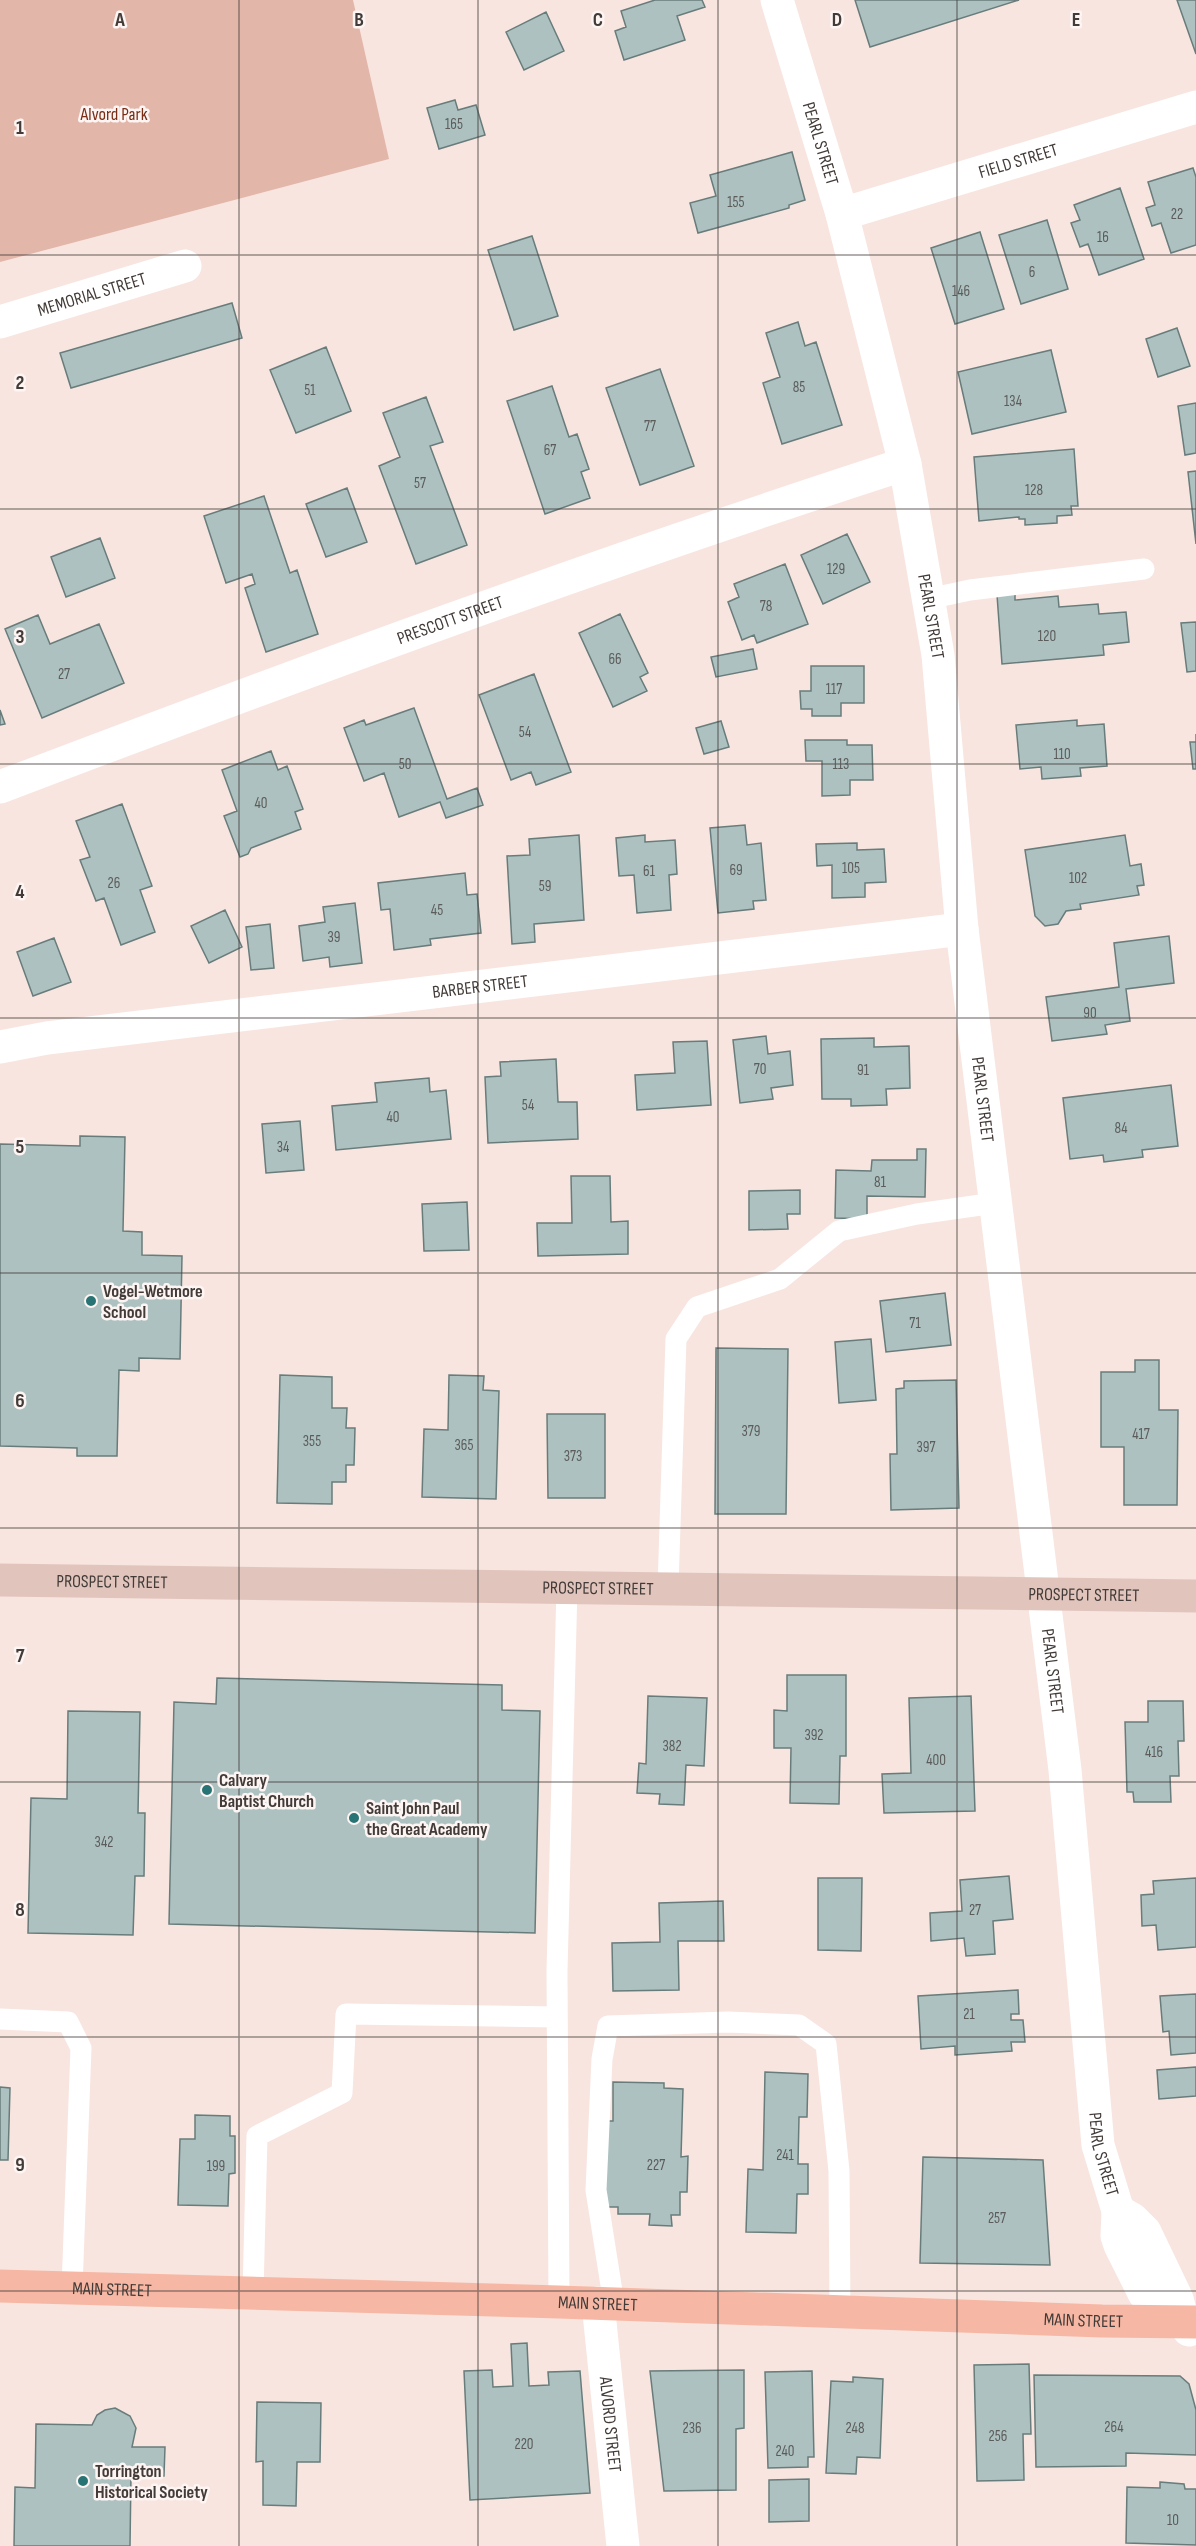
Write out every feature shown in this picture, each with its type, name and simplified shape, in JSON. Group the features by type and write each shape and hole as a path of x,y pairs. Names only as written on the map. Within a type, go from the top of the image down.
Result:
{"main road":[{"name":"PROSPECT STREET","path":"0,1580 1196,1596"},
{"name":"MAIN STREET","path":"0,2286 606,2303 1192,2327"}],"street":[{"name":"PEARL STREET","path":"777,0 842,214 905,464 938,655 962,929 1041,1593 1065,1770 1094,2120 1101,2156 1118,2211 1132,2219 1145,2232 1192,2327"},
{"name":"FIELD STREET","path":"842,214 1196,107"},
{"name":"MEMORIAL STREET","path":"0,322 185,266"},
{"name":"PRESCOTT STREET","path":"0,787 377,645 704,529 905,464"},
{"name":"BARBER STREET","path":"0,1047 59,1037 962,929"},
{"name":"ALVORD STREET","path":"606,2303 623,2546"}],"lane":[{"path":"928,599 970,590 1144,569"},
{"path":"668,1588 676,1339 697,1307 780,1279 839,1231 917,1214 995,1203"},
{"path":"559,2302 557,2017 567,1587"},
{"path":"253,2293 257,2136 342,2093 346,2014 557,2017"},
{"path":"0,2019 68,2022 81,2048 72,2288"},
{"path":"606,2303 596,2190 602,2059 608,2026 728,2022 800,2025 826,2044 839,2171 840,2312"}],"green space":[{"name":"Alvord Park","path":"0,0 353,0 389,159 0,262"}],"building":[{"path":"655,0 702,0 705,7 677,16 685,40 624,60 615,31 626,27 621,11"},
{"path":"855,0 1019,0 870,47"},
{"path":"1177,0 1196,0 1196,54"},
{"path":"546,12 564,51 524,70 506,32"},
{"path":"455,100 458,110 476,105 485,135 439,149 427,108"},
{"path":"792,152 805,200 789,205 789,208 698,233 690,203 716,196 710,175"},
{"path":"1193,168 1196,177 1196,245 1171,253 1161,223 1152,226 1146,208 1155,205 1148,182"},
{"path":"1120,188 1144,259 1099,275 1088,244 1080,247 1071,223 1080,220 1074,205"},
{"path":"1047,220 1068,289 1021,304 999,235"},
{"path":"980,232 1004,309 955,324 931,248"},
{"path":"532,236 558,316 514,330 488,250"},
{"path":"232,303 242,338 71,388 60,353"},
{"path":"798,322 805,346 816,342 842,425 782,444 763,383 780,377 766,333"},
{"path":"1177,328 1190,366 1158,377 1146,339"},
{"path":"326,347 351,411 296,433 270,370"},
{"path":"1051,350 1066,412 972,434 958,372"},
{"path":"660,369 694,466 640,485 606,388"},
{"path":"552,386 569,437 577,434 589,469 581,472 590,498 545,514 507,401"},
{"path":"426,397 443,442 430,446 467,545 416,564 379,466 400,457 383,413"},
{"path":"1196,403 1196,453 1185,455 1178,406"},
{"path":"1074,449 1078,506 1071,506 1072,515 1057,516 1057,523 1025,525 1025,519 1019,519 1019,517 979,521 974,457"},
{"path":"1196,471 1196,544 1188,472"},
{"path":"347,488 367,542 326,557 306,504"},
{"path":"264,496 290,573 297,570 318,634 266,652 245,588 255,584 252,574 226,583 204,516"},
{"path":"847,534 870,582 823,604 801,555"},
{"path":"100,538 115,578 66,597 51,557"},
{"path":"785,564 808,624 757,643 754,635 742,640 728,602 739,597 734,584"},
{"path":"1015,594 1015,600 1058,596 1059,607 1098,604 1099,614 1126,612 1129,642 1103,645 1104,655 1002,664 997,595"},
{"path":"620,614 648,673 640,677 647,691 613,707 579,633"},
{"path":"38,615 50,644 99,624 124,683 42,718 5,629"},
{"path":"1196,622 1196,671 1187,672 1181,623"},
{"path":"753,649 757,669 716,677 711,657"},
{"path":"811,666 864,666 864,703 841,703 841,716 812,716 812,709 801,709 800,691 811,691"},
{"path":"534,674 571,772 536,785 531,772 511,780 479,695"},
{"path":"414,708 447,799 477,788 483,805 446,818 440,802 399,817 384,773 364,781 344,728 364,720 366,725"},
{"path":"0,710 5,724 0,725"},
{"path":"1077,720 1077,726 1104,724 1107,766 1080,768 1081,776 1042,779 1041,767 1020,769 1016,725"},
{"path":"721,721 729,747 704,754 696,728"},
{"path":"805,740 847,740 847,745 872,745 873,780 850,780 850,795 822,796 822,761 806,761"},
{"path":"1190,742 1196,742 1196,769 1193,769"},
{"path":"271,751 278,770 287,766 303,809 295,812 301,829 251,848 248,854 240,857 224,816 237,811 222,770"},
{"path":"122,804 152,886 140,890 155,932 121,945 104,898 96,901 80,860 90,857 76,821"},
{"path":"745,825 747,845 761,843 766,900 753,901 754,909 718,913 710,828"},
{"path":"579,835 584,920 534,924 535,942 512,944 507,856 530,855 529,839"},
{"path":"645,835 645,842 675,840 677,874 669,875 671,910 637,913 634,875 619,876 616,838"},
{"path":"1125,835 1130,866 1141,864 1144,885 1137,886 1139,895 1080,904 1081,909 1066,911 1058,924 1045,926 1035,916 1025,850"},
{"path":"857,843 857,850 884,849 886,882 865,883 865,897 832,898 832,865 817,866 816,844"},
{"path":"465,873 467,895 477,894 481,933 430,939 431,945 394,950 390,909 381,910 378,883"},
{"path":"355,903 362,963 330,967 329,957 303,961 299,926 325,922 323,907"},
{"path":"225,910 242,947 209,963 191,926"},
{"path":"270,924 274,968 251,970 246,927"},
{"path":"1169,936 1174,983 1126,989 1130,1021 1105,1025 1107,1034 1052,1041 1046,997 1119,987 1114,943"},
{"path":"54,938 71,982 33,996 17,952"},
{"path":"766,1036 768,1054 790,1051 793,1085 771,1088 773,1099 740,1103 733,1040"},
{"path":"874,1038 874,1047 909,1046 910,1088 886,1089 887,1105 851,1106 851,1099 822,1099 821,1039"},
{"path":"707,1041 711,1105 637,1110 635,1075 675,1073 673,1042"},
{"path":"556,1059 558,1102 577,1102 578,1139 488,1143 485,1077 501,1076 500,1062"},
{"path":"429,1078 430,1092 446,1090 451,1139 336,1150 332,1106 377,1102 375,1083"},
{"path":"1171,1085 1178,1146 1142,1150 1143,1157 1104,1162 1103,1155 1070,1159 1063,1098"},
{"path":"300,1121 304,1170 266,1173 262,1124"},
{"path":"80,1136 125,1137 123,1231 142,1232 142,1255 182,1256 180,1359 139,1358 139,1371 119,1370 117,1456 77,1456 77,1448 0,1446 0,1144 80,1146"},
{"path":"917,1149 926,1149 925,1197 867,1196 867,1219 835,1218 836,1170 871,1171 872,1160 917,1160"},
{"path":"571,1176 610,1176 611,1222 628,1221 628,1254 538,1256 537,1223 572,1223"},
{"path":"800,1190 800,1214 787,1214 788,1229 749,1230 749,1191"},
{"path":"467,1202 469,1250 424,1251 422,1204"},
{"path":"945,1293 951,1345 886,1352 880,1301"},
{"path":"871,1339 876,1400 839,1403 835,1342"},
{"path":"716,1348 788,1349 786,1514 715,1514"},
{"path":"1135,1360 1159,1360 1159,1410 1178,1410 1177,1505 1124,1505 1124,1447 1101,1447 1101,1372 1135,1372"},
{"path":"280,1375 332,1377 332,1408 347,1408 346,1428 355,1428 354,1465 346,1465 346,1482 332,1482 332,1504 277,1503"},
{"path":"449,1375 484,1376 483,1390 499,1391 496,1499 422,1497 424,1429 448,1430"},
{"path":"956,1380 959,1508 891,1510 890,1454 897,1454 896,1389 904,1388 904,1381"},
{"path":"547,1414 605,1414 605,1498 548,1498"},
{"path":"787,1675 846,1675 846,1756 840,1756 839,1804 790,1803 791,1748 774,1748 774,1710 787,1711"},
{"name":"Saint John Paul the Great Academy","path":"217,1678 502,1685 502,1710 540,1711 535,1933 169,1924 174,1702 216,1704"},
{"path":"648,1696 707,1698 704,1766 686,1765 684,1805 659,1804 660,1794 637,1793 639,1763 646,1764"},
{"path":"971,1696 975,1811 884,1813 882,1774 911,1773 909,1698"},
{"path":"1148,1701 1183,1701 1184,1741 1178,1741 1179,1776 1170,1776 1171,1802 1134,1802 1133,1792 1127,1792 1125,1722 1148,1722"},
{"path":"68,1711 140,1712 138,1813 145,1813 144,1876 135,1876 133,1935 28,1933 31,1798 67,1799"},
{"path":"1009,1876 1013,1919 993,1921 995,1954 966,1956 964,1938 931,1941 930,1913 962,1911 960,1880"},
{"path":"818,1878 862,1878 861,1951 818,1950"},
{"path":"1196,1878 1196,1947 1158,1950 1156,1925 1142,1926 1141,1895 1154,1894 1153,1881"},
{"path":"723,1901 724,1941 678,1941 679,1990 613,1991 612,1943 660,1942 659,1903"},
{"path":"1018,1990 1019,2014 1011,2014 1011,2020 1023,2020 1025,2042 1011,2042 1012,2051 955,2055 955,2046 921,2049 918,1996"},
{"path":"1196,1994 1196,2053 1171,2055 1169,2031 1163,2032 1160,1996"},
{"path":"1196,2067 1196,2096 1159,2099 1157,2070"},
{"path":"765,2072 808,2074 807,2117 799,2117 798,2164 808,2164 808,2194 797,2194 796,2233 746,2232 748,2169 763,2170"},
{"path":"613,2082 664,2083 664,2088 683,2089 681,2157 688,2156 687,2192 680,2192 680,2215 671,2215 672,2226 649,2225 650,2214 618,2214 618,2207 600,2207 602,2121 613,2121"},
{"path":"0,2087 10,2088 8,2160 0,2160"},
{"path":"195,2115 230,2116 230,2136 235,2136 235,2173 229,2174 228,2206 178,2205 180,2139 195,2139"},
{"path":"923,2157 1043,2160 1050,2265 920,2263"},
{"path":"527,2343 529,2386 549,2385 548,2372 580,2371 590,2493 470,2500 464,2371 492,2370 493,2387 513,2386 511,2344"},
{"path":"1029,2364 1031,2434 1023,2434 1024,2480 977,2481 974,2365"},
{"path":"744,2370 744,2428 736,2429 736,2490 664,2491 650,2371"},
{"path":"812,2371 814,2457 808,2457 808,2467 768,2468 765,2372"},
{"path":"1034,2375 1180,2376 1189,2384 1196,2410 1196,2455 1126,2453 1126,2466 1036,2467"},
{"path":"853,2377 883,2379 880,2458 857,2457 856,2474 826,2473 831,2381 853,2382"},
{"path":"257,2402 321,2403 320,2462 297,2462 296,2506 263,2505 263,2461 256,2462"},
{"name":"Torrington Historical Society","path":"115,2408 130,2416 136,2428 132,2447 165,2447 164,2476 131,2475 130,2546 14,2546 15,2487 35,2488 36,2424 92,2425 97,2415"},
{"path":"809,2479 809,2521 769,2522 769,2480"},
{"path":"1160,2482 1184,2484 1185,2489 1196,2489 1196,2545 1126,2543 1127,2487 1160,2488"}],"place":[{"name":"Vogel-Wetmore School","path":"91,1301"},
{"name":"Calvary Baptist Church","path":"207,1790"},
{"name":"Saint John Paul the Great Academy","path":"354,1818"},
{"name":"Torrington Historical Society","path":"83,2481"}]}
